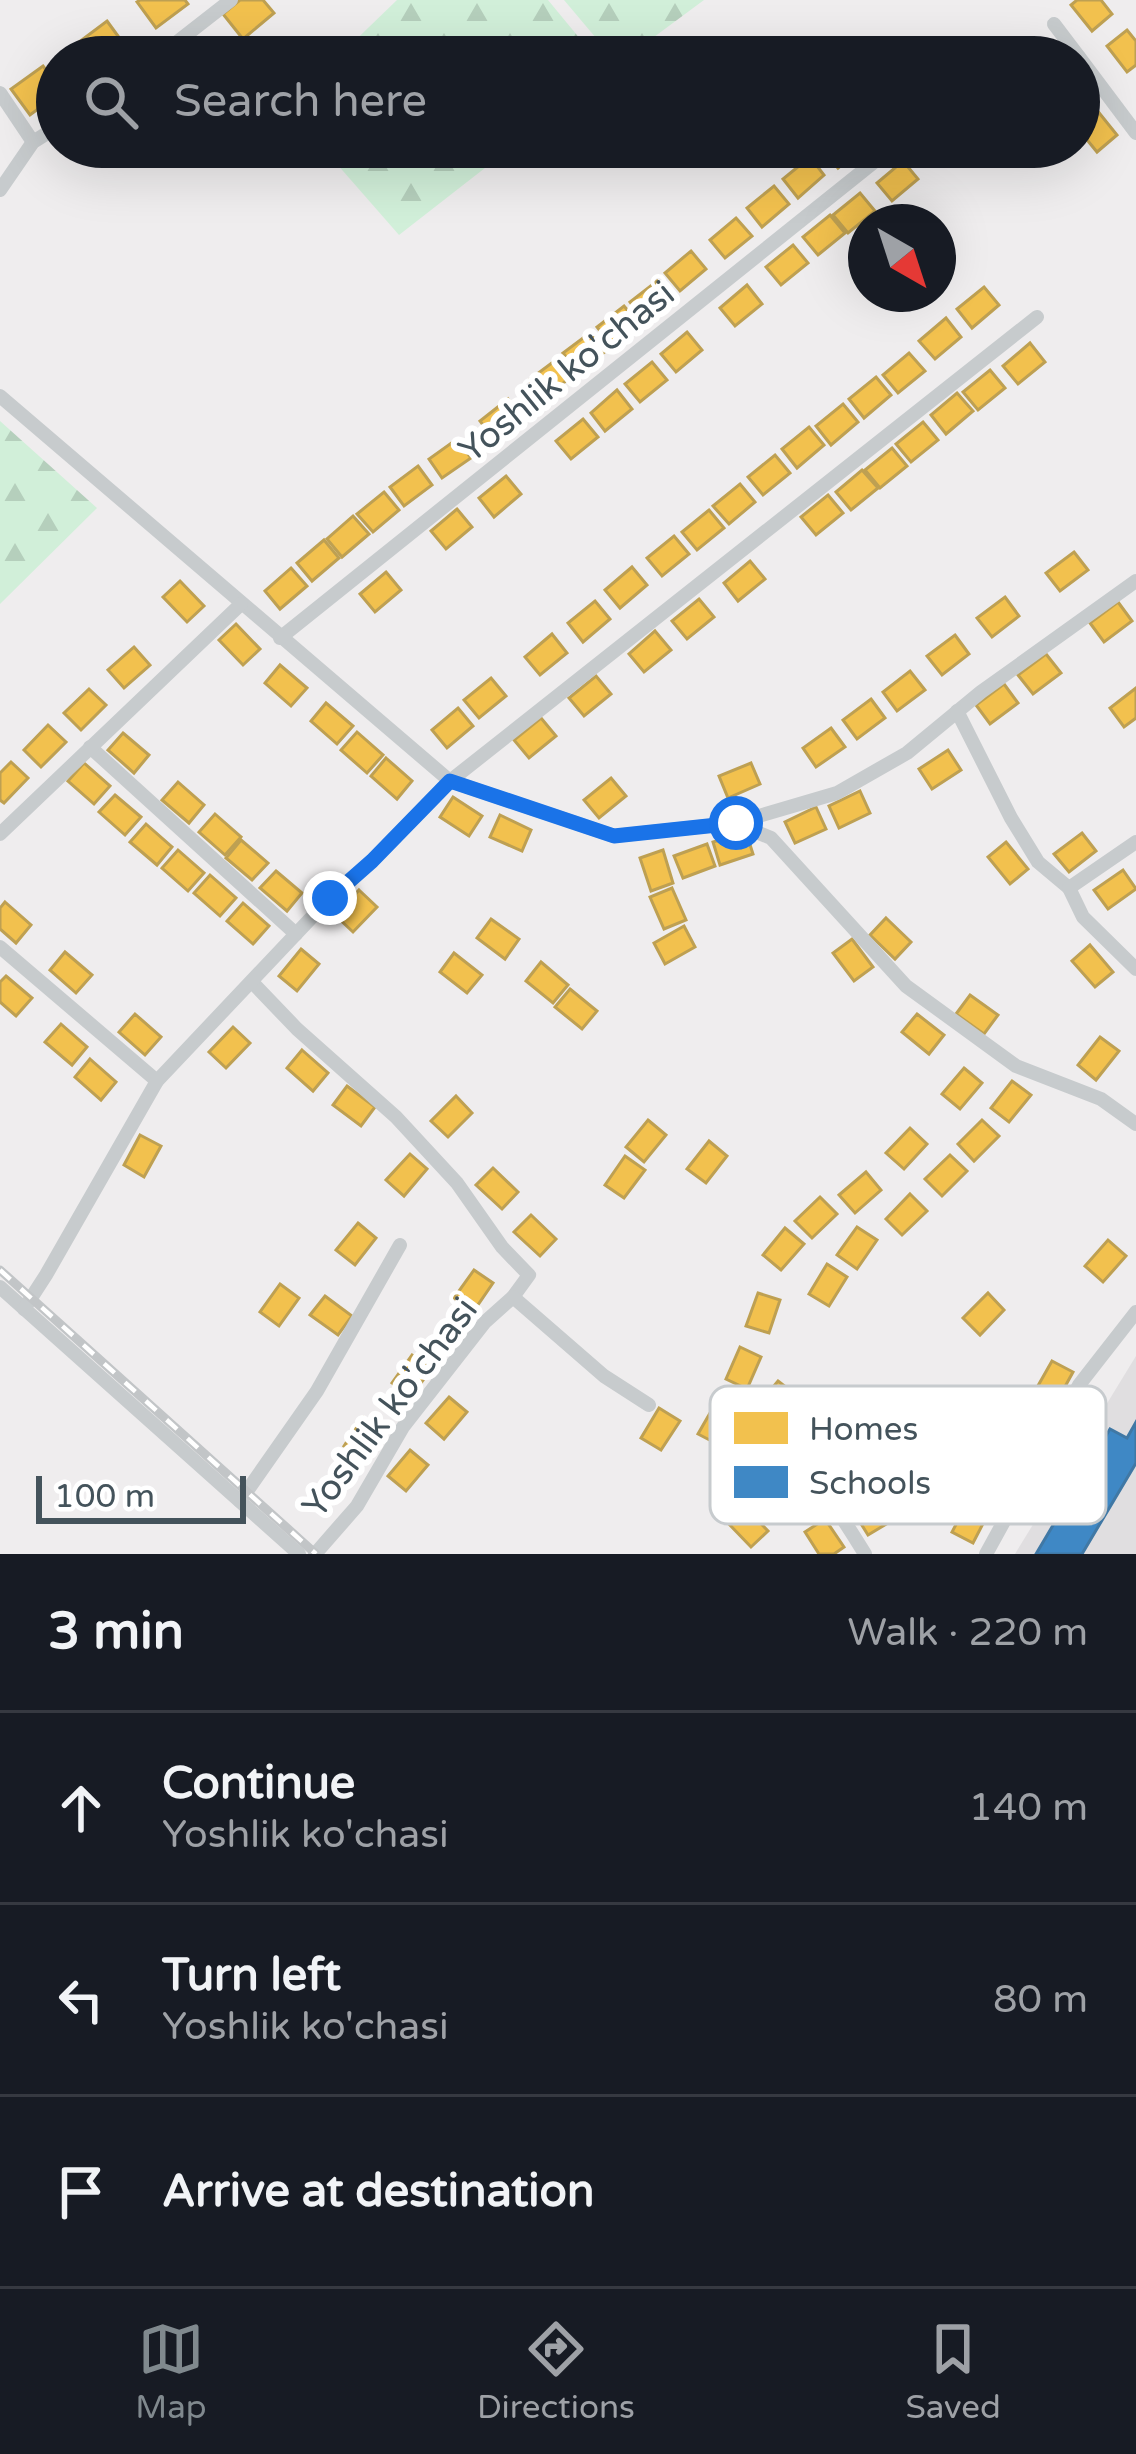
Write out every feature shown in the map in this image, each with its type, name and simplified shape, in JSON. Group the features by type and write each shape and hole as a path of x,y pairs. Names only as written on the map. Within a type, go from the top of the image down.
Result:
{"street":[{"path":"185,36 230,0"},
{"path":"1054,24 1063,36"},
{"path":"1100,85 1136,133"},
{"path":"0,93 34,142 0,190"},
{"name":"Yoshlik ko'chasi","path":"280,638 867,168"},
{"path":"24,1309 157,1081 450,781 1037,317"},
{"path":"0,396 450,781 614,836 736,823 837,793 908,753 957,711 1136,580"},
{"path":"0,834 241,604"},
{"path":"957,711 1038,862 1069,888 1083,917 1136,969"},
{"path":"90,747 296,934"},
{"path":"736,823 771,838 906,986 1016,1066 1101,1099 1136,1124"},
{"path":"1069,888 1136,842"},
{"path":"0,946 157,1081"},
{"name":"Yoshlik ko'chasi","path":"252,982 396,1118 457,1183 502,1247 529,1275 485,1322 403,1427 358,1506 315,1554"},
{"name":"Yoshlik ko'chasi","path":"240,1501 317,1391 400,1244"},
{"path":"0,1287 299,1554"},
{"name":"Yoshlik ko'chasi","path":"512,1298 604,1376 649,1405"},
{"path":"1078,1386 1136,1312"},
{"path":"846,1524 865,1554"},
{"path":"986,1554 1003,1524"}],"shaded area":[{"path":"1136,1356 1136,1554 1015,1554 1033,1524 1106,1524 1106,1405"}],"green space":[{"path":"397,0 548,0 578,36 360,36"},
{"path":"564,0 704,0 655,36 594,36"},
{"path":"340,168 485,168 399,235"},
{"path":"0,421 97,508 0,604"}],"building: Homes":[{"path":"140,0 185,0 188,4 156,28"},
{"path":"240,0 263,0 274,13 247,36 241,36 223,14"},
{"path":"1077,0 1101,0 1112,14 1092,31 1071,5"},
{"path":"107,21 118,36 87,36"},
{"path":"1127,30 1136,41 1136,65 1127,72 1107,46"},
{"path":"36,71 36,111 30,115 11,89"},
{"path":"1100,114 1117,135 1100,149"},
{"path":"796,168 819,168 824,175 798,198 783,179"},
{"path":"895,168 909,168 918,179 892,201 877,183"},
{"path":"774,186 789,204 762,227 747,208"},
{"path":"860,193 869,204 848,204 848,233 833,215"},
{"path":"830,215 845,233 818,255 803,237"},
{"path":"736,218 752,236 725,258 710,240"},
{"path":"793,245 808,263 781,285 766,267"},
{"path":"691,251 706,269 680,291 665,273"},
{"path":"657,281 672,299 644,321 630,302"},
{"path":"747,285 762,304 735,326 720,308"},
{"path":"984,287 999,305 972,328 957,309"},
{"path":"624,306 639,324 611,345 597,327"},
{"path":"946,318 961,337 935,359 919,341"},
{"path":"591,332 606,351 578,372 563,353"},
{"path":"687,332 702,350 676,372 661,354"},
{"path":"1030,343 1045,362 1018,384 1003,366"},
{"path":"909,353 925,371 898,393 883,375"},
{"path":"557,359 571,377 544,398 529,380"},
{"path":"652,362 667,380 640,402 625,384"},
{"path":"990,370 1005,388 978,410 963,392"},
{"path":"876,377 891,395 864,418 849,399"},
{"path":"617,390 632,409 605,431 591,413"},
{"path":"957,393 973,411 946,434 931,415"},
{"path":"508,399 522,418 494,439 480,421"},
{"path":"843,404 858,422 831,445 816,426"},
{"path":"583,419 598,437 571,459 556,441"},
{"path":"923,422 938,440 911,462 896,444"},
{"path":"809,427 824,445 797,468 782,449"},
{"path":"457,439 471,458 442,478 429,459"},
{"path":"892,448 907,466 880,488 865,470"},
{"path":"775,455 790,473 763,495 748,477"},
{"path":"418,466 432,485 404,506 390,487"},
{"path":"862,470 878,488 851,510 836,492"},
{"path":"506,476 521,494 494,517 479,498"},
{"path":"740,484 755,502 729,524 713,506"},
{"path":"384,492 399,510 373,532 357,514"},
{"path":"828,495 843,513 816,535 801,517"},
{"path":"457,509 472,527 446,549 431,531"},
{"path":"709,510 724,528 697,550 682,532"},
{"path":"353,516 369,534 342,557 327,539"},
{"path":"674,536 689,554 662,576 647,558"},
{"path":"324,540 339,558 312,581 297,563"},
{"path":"1074,552 1088,570 1060,591 1046,573"},
{"path":"750,561 765,579 738,601 724,583"},
{"path":"632,567 647,585 620,608 605,590"},
{"path":"291,568 307,586 280,609 265,591"},
{"path":"386,572 401,590 375,612 360,594"},
{"path":"180,581 204,606 187,622 163,597"},
{"path":"1005,597 1019,616 992,637 977,618"},
{"path":"699,599 714,617 687,639 672,621"},
{"path":"595,601 610,619 583,642 568,623"},
{"path":"1118,602 1132,621 1104,642 1090,623"},
{"path":"236,624 260,649 243,665 219,640"},
{"path":"655,631 671,650 644,672 629,654"},
{"path":"552,634 567,653 540,675 525,657"},
{"path":"955,635 969,654 942,675 927,656"},
{"path":"134,647 150,665 124,688 108,670"},
{"path":"1046,654 1061,673 1033,694 1018,675"},
{"path":"280,665 307,688 291,706 265,683"},
{"path":"910,671 925,690 897,711 883,692"},
{"path":"596,676 611,694 584,716 569,698"},
{"path":"491,678 506,696 479,718 464,700"},
{"path":"1004,684 1018,703 990,724 976,705"},
{"path":"1136,688 1136,718 1124,727 1110,708"},
{"path":"89,689 106,705 81,730 64,713"},
{"path":"871,699 885,718 857,739 843,720"},
{"path":"326,703 353,726 337,744 311,721"},
{"path":"458,708 473,726 447,748 432,730"},
{"path":"541,718 556,736 529,758 514,740"},
{"path":"48,725 66,742 41,767 24,750"},
{"path":"831,728 845,747 816,767 803,748"},
{"path":"357,732 383,755 367,773 341,750"},
{"path":"123,733 149,755 134,773 108,750"},
{"path":"948,750 961,770 932,789 919,769"},
{"path":"386,758 412,781 397,799 371,776"},
{"path":"11,762 28,778 4,803 0,773"},
{"path":"84,763 110,786 94,804 68,781"},
{"path":"751,763 760,784 728,798 719,776"},
{"path":"611,778 626,796 599,818 584,800"},
{"path":"178,782 204,805 189,823 162,800"},
{"path":"860,791 870,813 839,828 829,806"},
{"path":"115,795 141,817 125,835 99,812"},
{"path":"453,797 482,816 469,836 440,817"},
{"path":"816,807 826,829 795,843 785,822"},
{"path":"215,814 241,837 225,855 199,832"},
{"path":"500,815 531,830 522,851 490,837"},
{"path":"146,824 172,847 157,865 130,842"},
{"path":"746,832 753,854 720,865 713,842"},
{"path":"1082,833 1096,851 1069,872 1054,854"},
{"path":"241,840 268,863 252,880 226,858"},
{"path":"1006,842 1028,869 1010,884 988,857"},
{"path":"707,844 715,866 683,878 674,856"},
{"path":"178,850 204,873 188,891 162,868"},
{"path":"663,850 673,883 651,891 640,858"},
{"path":"1123,870 1136,889 1108,909 1094,890"},
{"path":"276,871 302,893 287,911 260,888"},
{"path":"210,875 236,898 220,916 194,893"},
{"path":"672,888 686,920 664,929 650,897"},
{"path":"359,890 377,907 353,932 336,916"},
{"path":"5,902 31,925 16,943 0,929 0,908"},
{"path":"243,903 269,926 253,944 227,921"},
{"path":"886,918 911,942 895,959 870,935"},
{"path":"491,919 519,939 505,959 477,938"},
{"path":"684,926 695,947 665,964 654,943"},
{"path":"852,939 873,967 854,981 833,953"},
{"path":"1090,945 1113,972 1095,987 1072,961"},
{"path":"301,949 319,964 297,991 279,976"},
{"path":"65,952 92,975 76,993 50,970"},
{"path":"454,953 482,975 467,993 440,972"},
{"path":"541,962 568,985 553,1003 526,981"},
{"path":"6,976 32,998 16,1016 0,1002 0,982"},
{"path":"570,989 597,1011 582,1029 555,1007"},
{"path":"970,995 998,1015 984,1034 956,1014"},
{"path":"135,1014 161,1037 145,1055 119,1032"},
{"path":"917,1014 944,1035 929,1054 902,1032"},
{"path":"61,1024 87,1047 72,1065 45,1042"},
{"path":"233,1027 250,1043 226,1068 209,1052"},
{"path":"1100,1037 1119,1051 1096,1080 1078,1065"},
{"path":"302,1050 328,1073 313,1091 287,1068"},
{"path":"90,1059 116,1082 101,1100 75,1077"},
{"path":"964,1068 982,1083 960,1109 942,1094"},
{"path":"1012,1081 1031,1095 1009,1122 991,1108"},
{"path":"347,1086 375,1107 361,1126 333,1105"},
{"path":"456,1096 472,1113 448,1137 431,1121"},
{"path":"648,1120 666,1135 644,1162 626,1147"},
{"path":"982,1120 999,1136 974,1161 958,1144"},
{"path":"910,1128 927,1144 904,1169 886,1153"},
{"path":"140,1135 161,1146 144,1177 124,1165"},
{"path":"709,1141 727,1156 706,1183 687,1169"},
{"path":"410,1154 427,1169 404,1196 386,1180"},
{"path":"950,1155 967,1171 942,1196 925,1179"},
{"path":"625,1156 645,1170 624,1198 605,1185"},
{"path":"493,1168 518,1192 502,1209 476,1185"},
{"path":"866,1172 881,1190 855,1213 839,1195"},
{"path":"910,1194 927,1211 902,1235 886,1219"},
{"path":"820,1197 837,1214 812,1238 795,1221"},
{"path":"531,1215 556,1239 540,1256 514,1232"},
{"path":"358,1223 376,1238 355,1265 336,1250"},
{"path":"857,1227 877,1240 857,1269 837,1255"},
{"path":"785,1228 804,1244 781,1270 763,1255"},
{"path":"1108,1240 1126,1256 1103,1282 1085,1266"},
{"path":"827,1264 847,1277 829,1306 809,1294"},
{"path":"474,1270 493,1283 473,1312 454,1298"},
{"path":"280,1284 299,1298 279,1326 260,1312"},
{"path":"758,1293 780,1300 769,1333 746,1326"},
{"path":"988,1293 1004,1310 980,1335 963,1318"},
{"path":"325,1296 352,1316 338,1335 310,1315"},
{"path":"740,1347 761,1357 748,1386 726,1379"},
{"path":"412,1355 431,1369 411,1397 392,1383"},
{"path":"1052,1361 1073,1372 1065,1386 1038,1386"},
{"path":"449,1397 467,1412 444,1439 426,1423"},
{"path":"659,1408 680,1421 661,1450 641,1438"},
{"path":"710,1413 710,1440 698,1434"},
{"path":"363,1417 383,1429 364,1459 344,1446"},
{"path":"410,1450 428,1465 406,1491 388,1476"},
{"path":"729,1524 761,1524 768,1531 751,1547"},
{"path":"828,1524 844,1547 834,1554 819,1554 805,1532"},
{"path":"861,1524 886,1524 868,1535"},
{"path":"956,1524 983,1524 973,1543 952,1532"}],"building: Schools":[{"path":"1136,1422 1136,1463 1106,1514 1106,1436 1110,1429 1127,1438"},
{"path":"1054,1524 1100,1524 1082,1554 1036,1554"}],"railway":[{"path":"0,1270 316,1554"}],"route":[{"path":"330,898 450,781 614,836 736,823"}]}
